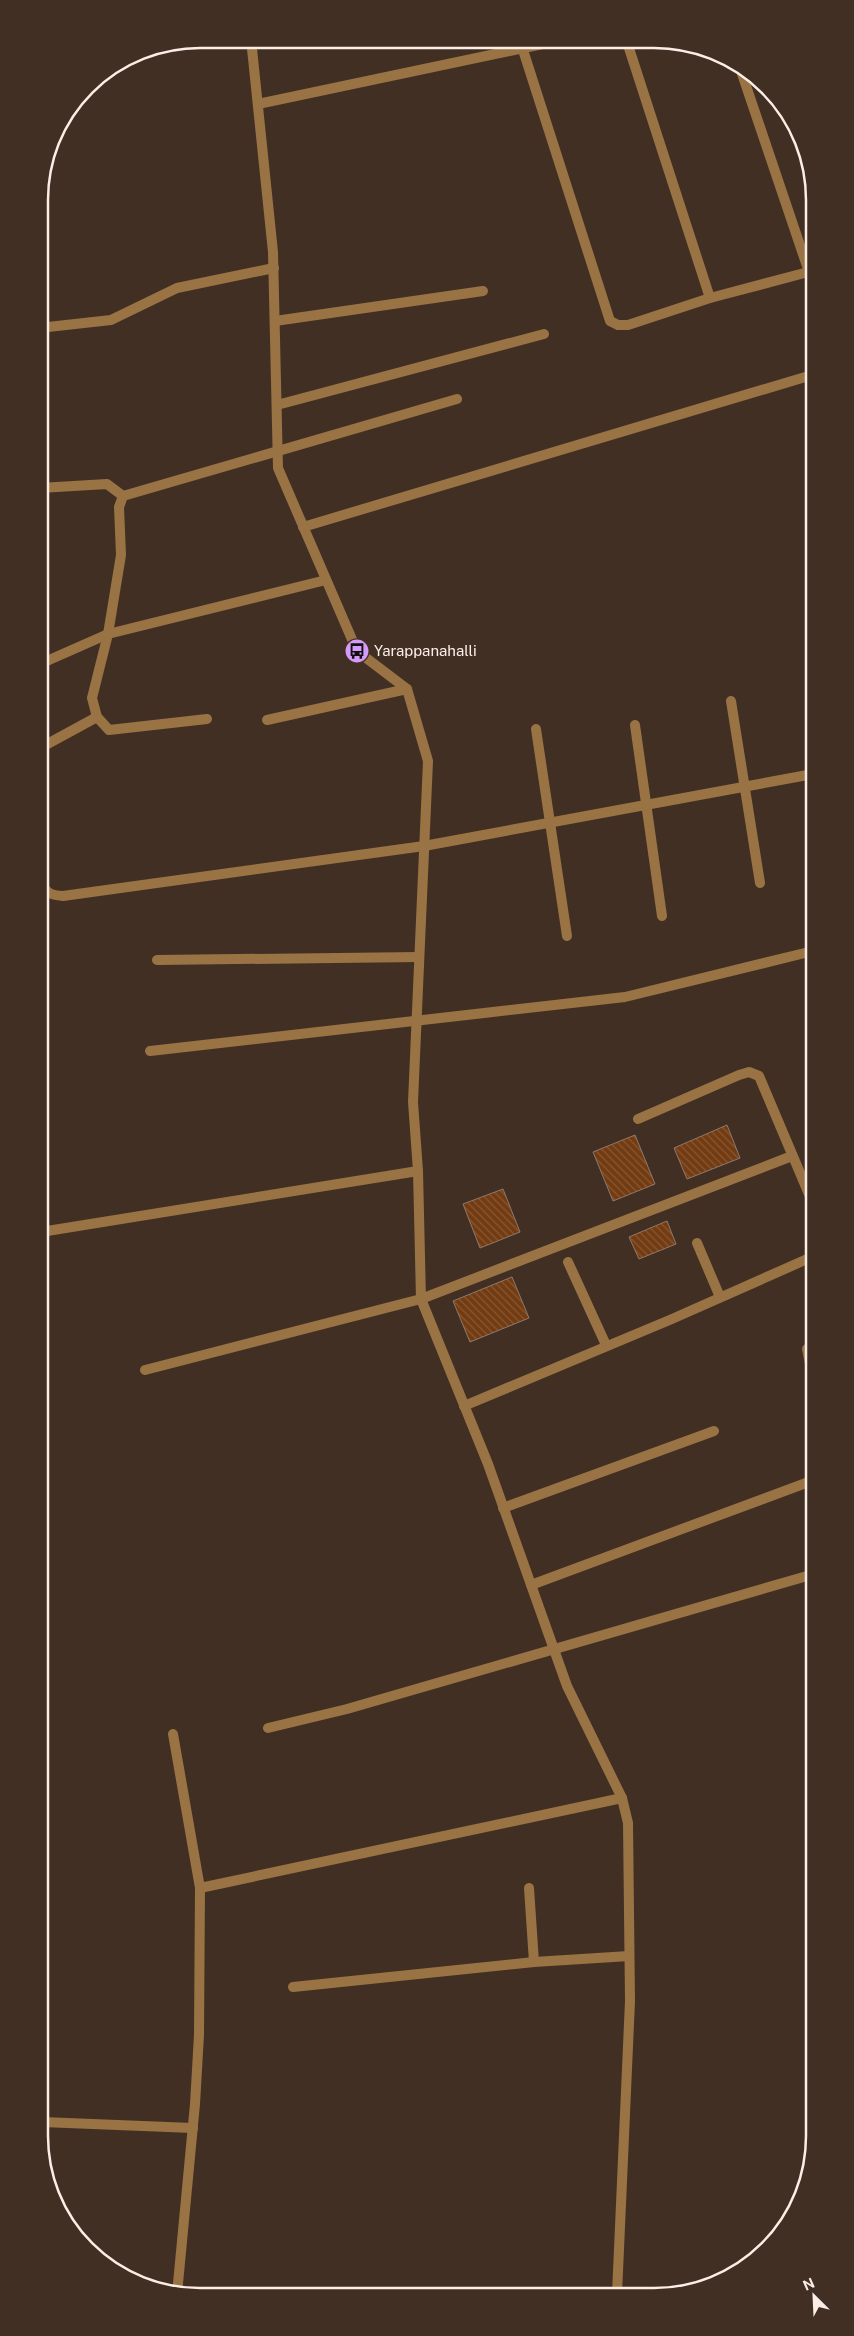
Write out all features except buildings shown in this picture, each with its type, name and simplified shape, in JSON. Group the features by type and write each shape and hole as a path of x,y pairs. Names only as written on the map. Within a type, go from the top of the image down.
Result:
{"street":[{"path":"258,104 534,47"},
{"path":"629,47 710,298"},
{"path":"252,48 274,268 278,468 357,651 408,690 428,761 413,1102 418,1171 421,1299 504,1508 567,1686 622,1798 628,1822 630,2001 617,2288"},
{"path":"523,50 610,320 618,325 628,325 710,298 806,272"},
{"path":"743,76 806,257"},
{"path":"48,327 111,320 177,288 274,268"},
{"path":"275,321 483,291"},
{"path":"277,405 544,334"},
{"path":"303,527 806,377"},
{"path":"207,720 109,730 97,717 92,698 108,634 121,556 119,507 124,496 457,399"},
{"path":"48,488 107,484 124,496"},
{"path":"48,661 108,634 326,580"},
{"path":"267,720 408,690"},
{"path":"731,701 760,883"},
{"path":"48,744 97,717"},
{"path":"635,725 662,916"},
{"path":"536,729 567,936"},
{"path":"48,894 52,896 63,896 424,846 806,775"},
{"path":"150,1052 625,997 806,953"},
{"path":"157,960 419,957"},
{"path":"638,1119 740,1075 749,1072 755,1073 762,1083 806,1188"},
{"path":"145,1370 421,1299 792,1156"},
{"path":"47,1231 418,1171"},
{"path":"696,1243 720,1297"},
{"path":"464,1406 672,1319 806,1259"},
{"path":"568,1262 606,1345"},
{"path":"504,1508 714,1431"},
{"path":"531,1585 806,1483"},
{"path":"268,1728 347,1709 806,1576"},
{"path":"173,1734 200,1888 199,2035 193,2128 178,2287"},
{"path":"200,1888 622,1798"},
{"path":"529,1888 534,1962"},
{"path":"293,1987 534,1962 629,1956"},
{"path":"47,2122 193,2128"}],"place":[{"name":"Yarappanahalli","path":"357,651"}]}
